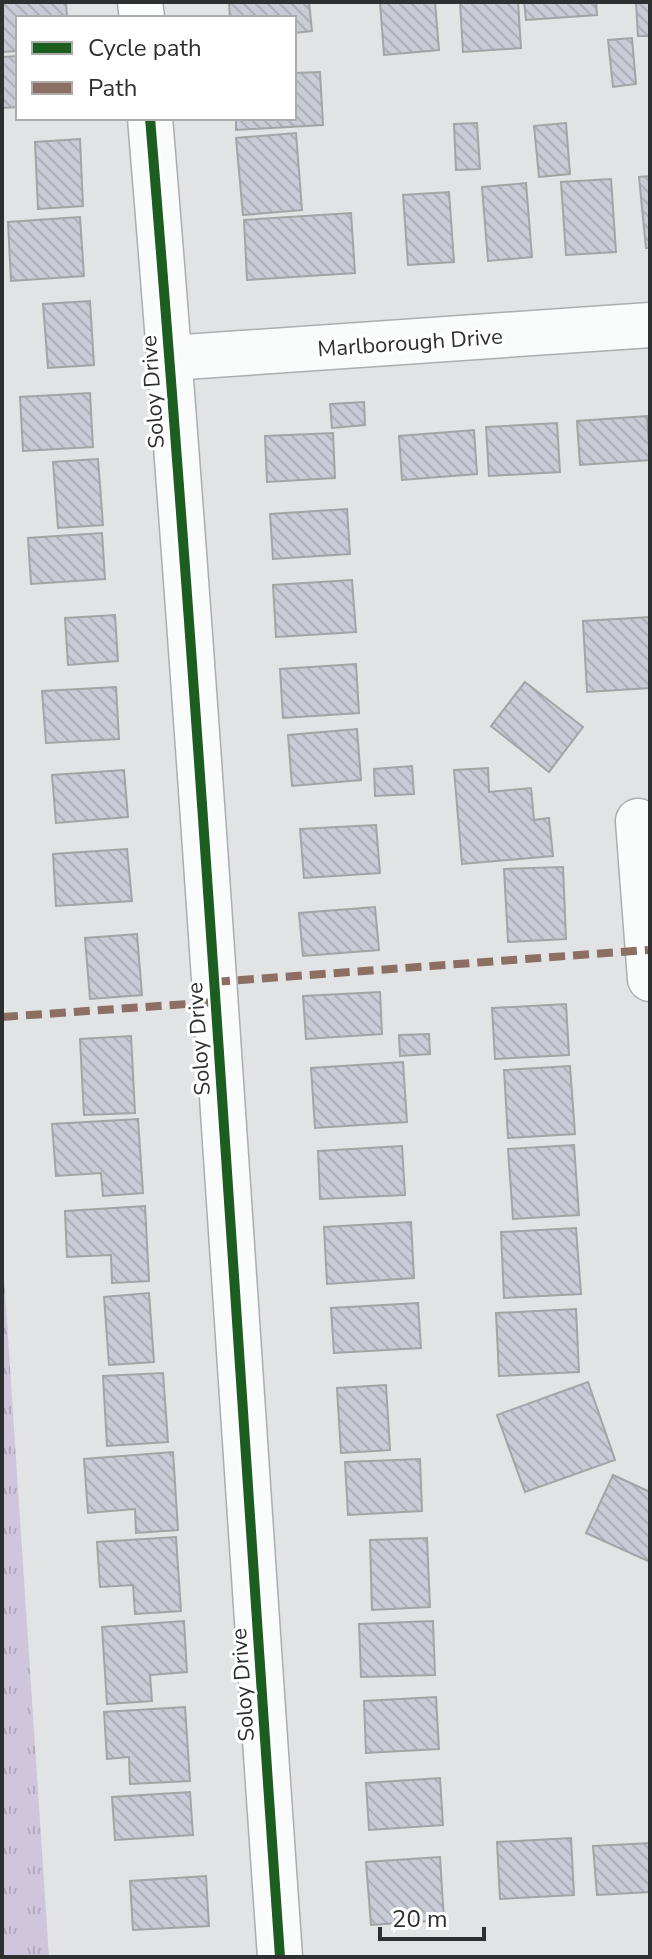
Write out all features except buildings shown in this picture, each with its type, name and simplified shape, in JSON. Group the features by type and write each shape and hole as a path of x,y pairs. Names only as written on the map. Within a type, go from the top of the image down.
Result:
{"street":[{"name":"Soloy Drive","path":"150,120 170,358 280,1957"},
{"name":"Marlborough Drive","path":"170,358 650,325"},
{"path":"638,821 650,979"}],"green space":[{"path":"2,1247 49,1957 2,1957"}],"marked path":[{"path":"214,982 648,950"},
{"path":"2,1017 216,1002"}],"cycle path":[{"path":"150,120 202,807 280,1957"}]}
